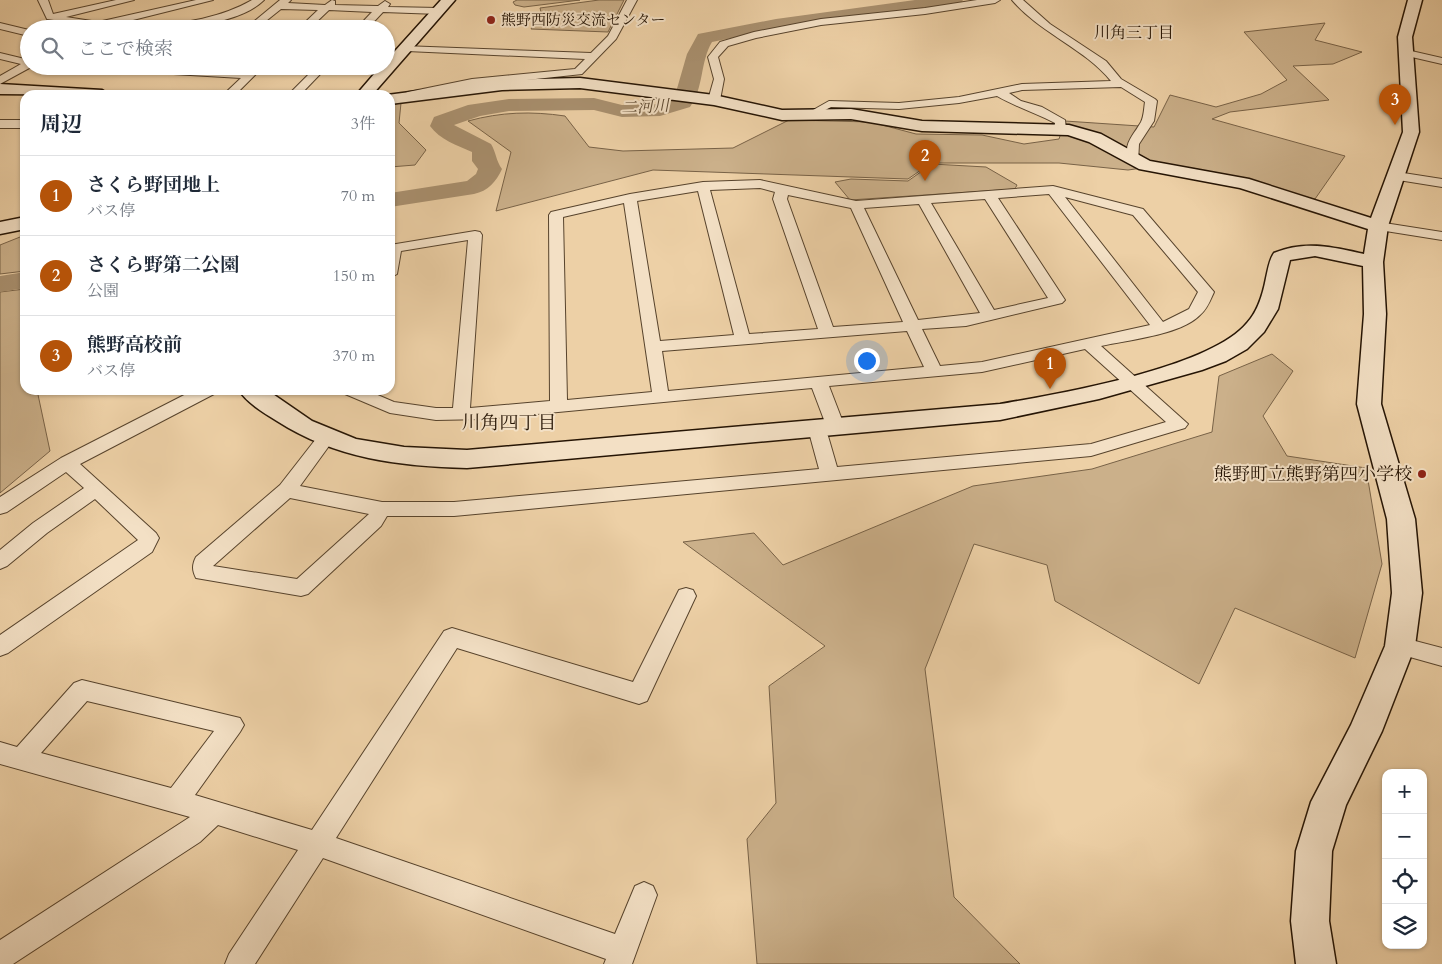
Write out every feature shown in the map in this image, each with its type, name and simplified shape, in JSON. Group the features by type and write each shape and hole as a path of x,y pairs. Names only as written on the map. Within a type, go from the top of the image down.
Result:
{"street":[{"path":"43,0 50,18"},
{"path":"50,18 129,0"},
{"path":"120,20 208,0"},
{"path":"201,20 232,13 248,7 259,0"},
{"path":"314,20 336,0"},
{"path":"370,20 390,0"},
{"path":"395,99 447,85 497,77 578,72 612,37 632,0"},
{"path":"707,100 720,79 713,57 724,44 754,35 821,22 925,11 995,0"},
{"path":"1017,0 1047,26 1102,63 1122,84 1144,95 1151,101 1148,121 1138,132 1133,144 1134,159"},
{"path":"1316,964 1310,922 1314,851 1329,802 1365,731 1400,646 1407,593 1401,519 1369,404 1375,314 1373,262 1378,226 1411,132 1405,37 1415,0"},
{"path":"261,20 282,3 328,8 380,9 443,6"},
{"path":"395,61 443,6"},
{"path":"50,18 64,20"},
{"path":"0,26 20,31"},
{"path":"407,48 593,56"},
{"path":"1407,53 1442,61"},
{"path":"0,56 20,62"},
{"path":"0,81 20,69"},
{"path":"234,90 250,75"},
{"path":"299,90 314,75"},
{"path":"369,90 382,75"},
{"path":"395,99 502,85 580,83 707,100 782,115 864,115 922,126 1060,129 1095,138 1134,159 1161,170 1243,183 1378,226 1442,236"},
{"path":"812,114 829,104 899,106 959,100 1022,88 1122,84"},
{"path":"0,89 20,90"},
{"path":"999,92 1017,103 1051,114 1062,122 1060,129"},
{"path":"0,124 20,124"},
{"path":"1397,176 1442,183"},
{"path":"366,395 390,407 436,414 485,413 935,373 982,367 1090,345 1160,328 1185,320 1201,307 1206,292 1138,212 1053,190 856,205 838,203 760,184 703,186 630,198 556,215 559,406"},
{"path":"703,186 743,340"},
{"path":"782,190 780,199 828,333"},
{"path":"1053,190 1160,328"},
{"path":"653,347 966,321 1058,300 990,196"},
{"path":"630,198 661,397"},
{"path":"923,200 989,316"},
{"path":"856,205 935,373"},
{"path":"0,228 20,223"},
{"path":"395,248 475,235 461,412"},
{"path":"257,395 280,415 325,439 348,448 403,458 467,459 827,431 1000,412 1054,402 1133,382 1199,364 1230,350 1247,337 1259,324 1272,302 1281,257 1293,251 1306,249 1373,262"},
{"path":"287,490 333,501 382,509 454,509 1091,450 1179,424 1090,345"},
{"path":"820,383 827,431 830,474"},
{"path":"0,507 29,485 67,462 198,395"},
{"path":"325,439 287,490 203,563 203,572 301,588 374,521 382,509"},
{"path":"0,647 144,547 149,538 67,462"},
{"path":"0,561 40,528 96,489"},
{"path":"239,964 452,637 639,694 686,596"},
{"path":"1400,646 1442,656"},
{"path":"6,756 82,690 232,725 176,801"},
{"path":"6,756 176,801 318,844 620,958 644,896"},
{"path":"0,956 191,833 214,812"}],"shaded area":[{"path":"517,0 580,0 524,7 515,5 513,2"},
{"path":"599,0 624,0 608,32 531,29 541,12 540,8"},
{"path":"1325,23 1315,40 1362,52 1333,64 1293,66 1329,100 1230,112 1212,119 1345,156 1315,199 1164,165 1128,170 1059,163 931,163 908,179 653,170 496,211 511,152 468,121 516,113 565,116 589,147 623,151 733,148 789,120 871,122 916,134 982,135 1024,144 1059,139 1065,121 1154,127 1170,95 1216,107 1261,94 1287,80 1244,32"},
{"path":"401,103 399,123 426,150 415,165 395,167 395,104"},
{"path":"932,164 986,167 1017,185 1015,189 850,200 835,182 851,179 908,181"},
{"path":"20,237 20,272 0,274 0,245"},
{"path":"20,290 20,395 38,395 50,451 0,493 0,292"},
{"path":"1272,354 1293,371 1263,416 1287,456 1366,468 1382,564 1355,658 1235,608 1199,684 1055,601 1047,565 974,544 925,669 954,897 1020,964 757,964 747,839 776,803 769,686 825,646 683,542 754,533 783,565 973,486 1092,469 1212,432 1219,376"}],"waterway":[{"name":"二河川","path":"395,199 474,187 486,178 490,169 484,161 483,149 451,134 441,126 442,122 476,110 509,105 594,104 622,111 660,110 683,103 696,54 705,38 776,24 954,0"},
{"name":"二河川","path":"0,284 20,281"}],"place":[{"name":"熊野西防災交流センター","path":"491,20"},
{"name":"熊野高校前","path":"1395,125"},
{"name":"さくら野第二公園","path":"925,181"},
{"name":"さくら野団地上","path":"1050,389"},
{"name":"熊野町立熊野第四小学校","path":"1422,474"}],"district":[{"name":"川角三丁目","path":"1134,33"},
{"name":"川角四丁目","path":"509,423"}]}
